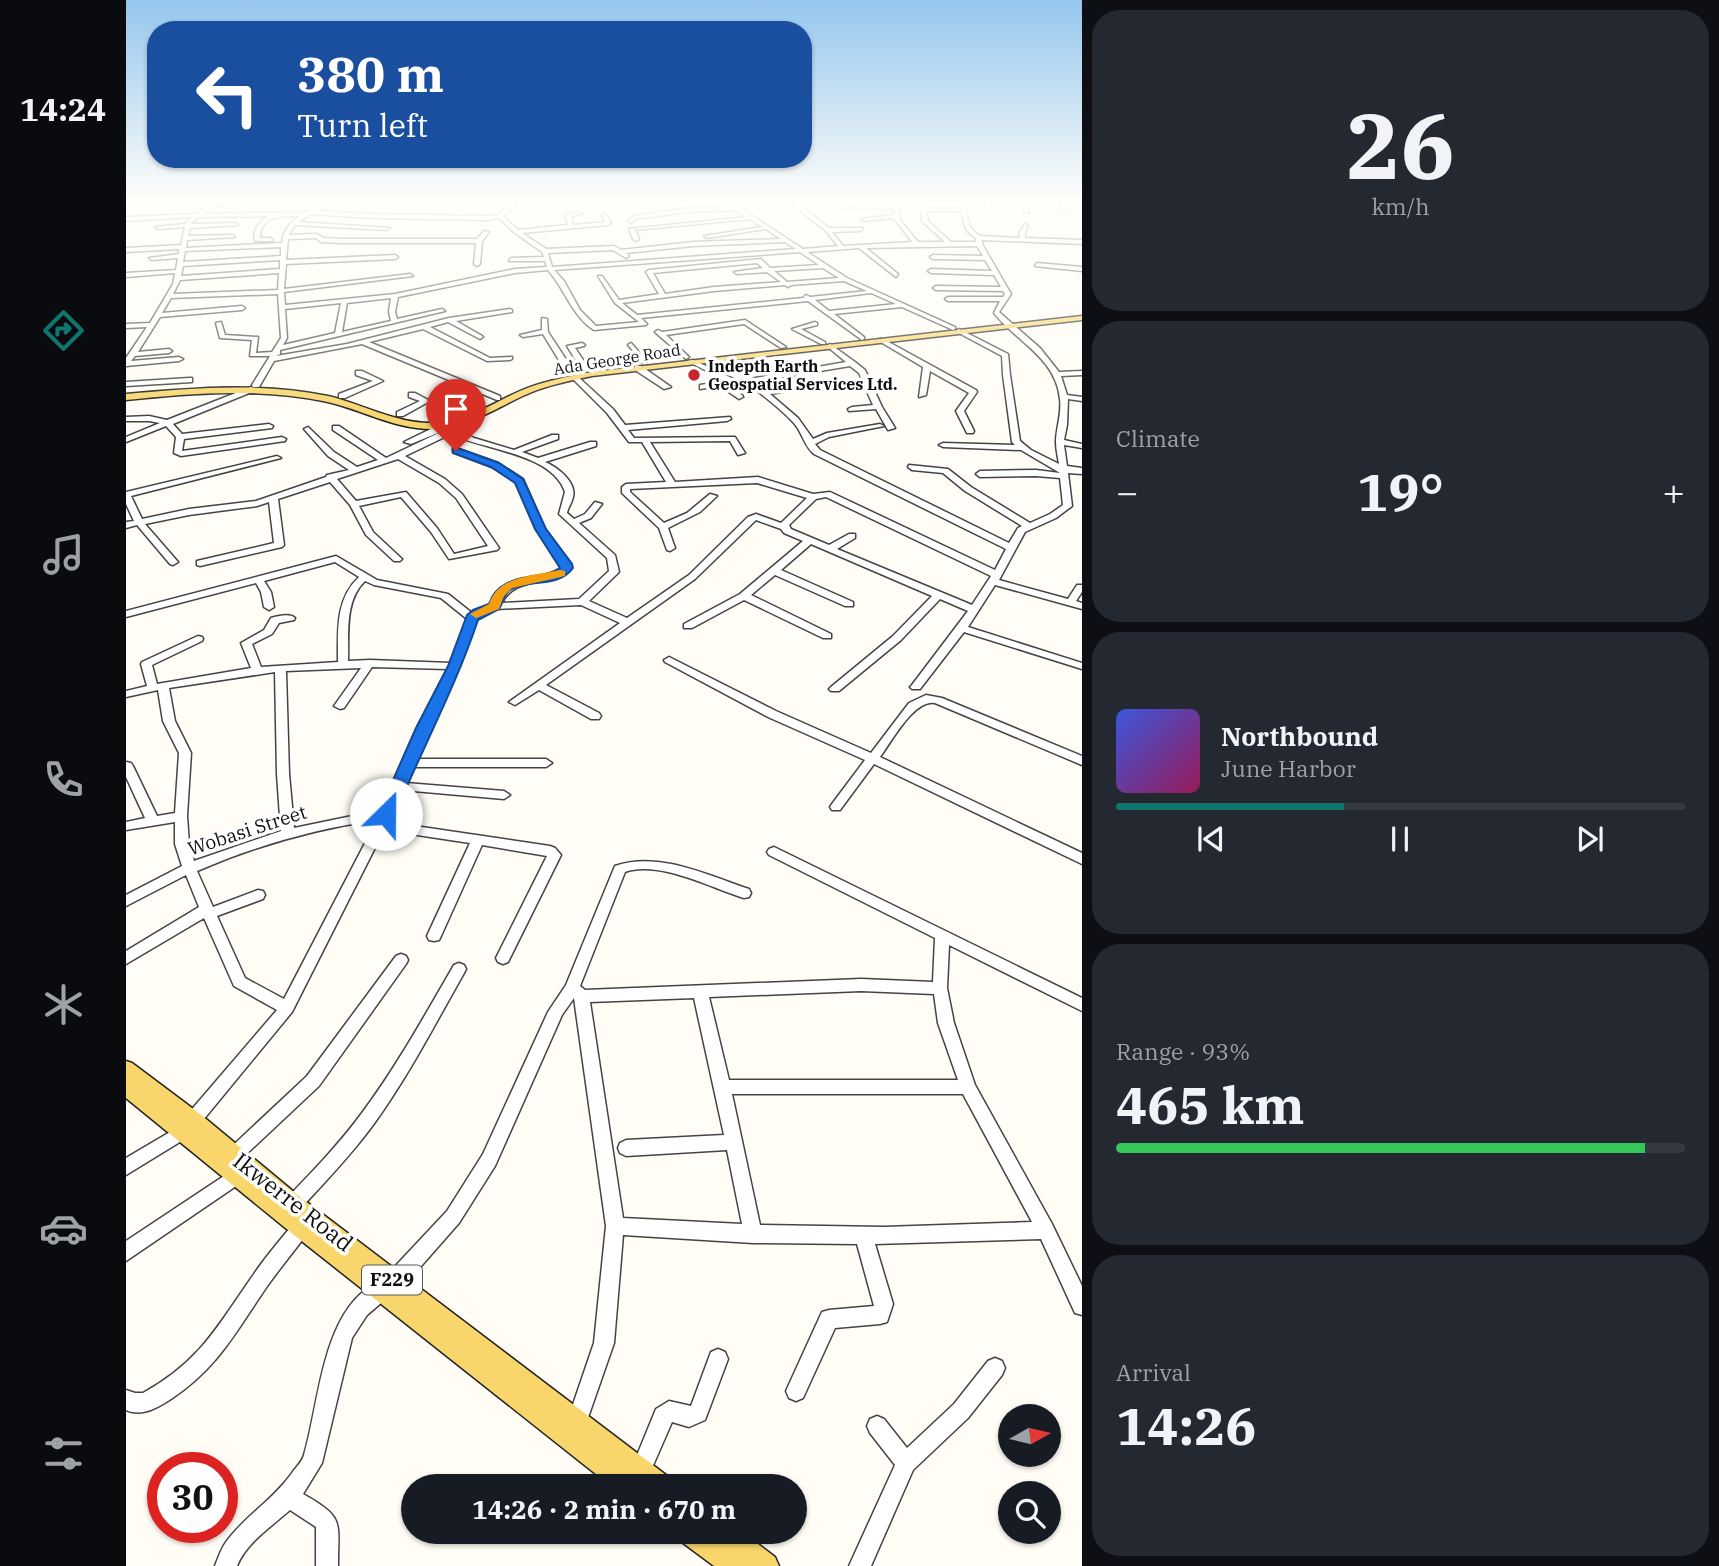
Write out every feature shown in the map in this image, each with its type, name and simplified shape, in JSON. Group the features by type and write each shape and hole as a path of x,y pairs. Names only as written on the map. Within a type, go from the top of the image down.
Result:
{"main road":[{"name":"Ada George Road","path":"126,395 189,384 294,388 342,397 421,419 451,419 469,414 497,398 533,383 574,375 783,347 881,340 1082,316"},
{"name":"Ada George Road","path":"689,359 862,338 956,330"},
{"name":"Ada George Road","path":"126,395 253,387 328,399 412,424 446,428 474,419 536,388 586,370 642,365"},
{"name":"Ikwerre Road","path":"130,1081 235,1165 301,1228 578,1422 632,1474"},
{"name":"Ikwerre Road","path":"235,1165 293,1204 387,1286 631,1474"},
{"path":"705,1544 734,1566"},
{"path":"738,1544 766,1566"}],"street":[{"path":"128,360 170,296 177,273"},
{"path":"126,440 253,387 277,354 284,338 282,273"},
{"path":"284,307 395,296 495,273"},
{"path":"554,273 577,311 594,328 644,324"},
{"path":"650,273 663,296"},
{"path":"773,273 862,338"},
{"path":"835,273 1006,355 1006,378 1013,405 1016,442 1022,449 1065,471"},
{"path":"916,687 974,610 995,578 1016,537 1027,525 1053,516 1068,506 1060,442 1066,397 1057,374 1036,349 1007,324 996,309 1006,299 1006,289 996,273"},
{"path":"1061,275 1072,277"},
{"path":"170,296 281,292 411,276"},
{"path":"600,277 617,302 644,324 689,359 732,382"},
{"path":"617,302 721,288 845,279"},
{"path":"936,288 1006,289"},
{"path":"636,317 870,292"},
{"path":"395,296 392,312 396,322"},
{"path":"947,299 1006,299"},
{"path":"338,335 344,302"},
{"path":"828,313 904,306"},
{"path":"158,315 242,308"},
{"path":"277,354 338,335 442,311"},
{"path":"219,323 222,337 256,338 252,355 277,354 362,342 449,320 510,311"},
{"path":"544,319 545,332 574,375 610,411 630,439 732,439 741,453"},
{"path":"449,320 480,337"},
{"path":"660,334 747,322 783,347"},
{"path":"815,324 795,329 827,344 853,363 867,382 891,428"},
{"path":"126,326 151,325"},
{"path":"424,326 489,361 510,358"},
{"path":"523,335 545,332"},
{"path":"881,340 973,392 960,411 970,431"},
{"path":"362,342 497,398"},
{"path":"582,345 570,347 586,370"},
{"path":"631,345 642,365 667,387"},
{"path":"128,360 169,351"},
{"path":"128,360 179,359"},
{"path":"703,387 853,363"},
{"path":"922,396 927,367"},
{"path":"126,384 189,384 188,368"},
{"path":"342,397 379,381 359,373"},
{"path":"1057,374 1082,373"},
{"path":"747,380 798,423 811,446 1012,548"},
{"path":"832,386 867,382"},
{"path":"721,384 739,397"},
{"path":"762,394 790,388"},
{"path":"400,414 426,401 412,395"},
{"path":"1066,397 1082,399"},
{"path":"852,409 878,407"},
{"path":"126,419 151,418 175,427 180,437 178,453 181,454 282,439"},
{"path":"622,428 727,419"},
{"path":"180,437 269,426"},
{"path":"811,446 827,435 880,426"},
{"path":"336,428 384,461"},
{"path":"126,525 189,512 244,506 273,498 399,456 446,428"},
{"path":"408,442 446,428 539,461 559,477 569,489 562,510 615,563 614,572 607,581 582,601"},
{"path":"308,429 325,449 355,470"},
{"path":"515,452 555,438"},
{"path":"472,439 456,450 495,465 520,481 541,529 566,564 565,570 555,576 507,586 498,595 495,606"},
{"path":"645,441 671,483"},
{"path":"1060,442 1082,446"},
{"path":"539,461 593,444"},
{"path":"943,445 1022,449"},
{"path":"979,455 982,452 1022,449"},
{"path":"354,504 403,494 434,530 452,557 494,548 459,496 442,481 399,456"},
{"path":"173,562 140,523 126,495 277,458"},
{"path":"912,467 945,471 968,489 1027,525"},
{"path":"980,474 1082,471"},
{"path":"330,477 354,504 369,533 397,559"},
{"path":"670,548 663,527 625,488 671,483 758,481 813,497 827,494 995,578 1082,606"},
{"path":"663,527 690,515 713,496"},
{"path":"784,527 813,497"},
{"path":"200,563 279,545 273,498"},
{"path":"573,523 587,516 598,504"},
{"path":"515,702 692,577 756,517 974,610"},
{"path":"829,549 852,536"},
{"path":"688,626 744,596 809,541"},
{"path":"126,614 332,559 386,586 444,596 472,618"},
{"path":"775,571 849,604"},
{"path":"343,663 345,620 350,591 353,585 364,577"},
{"path":"259,580 266,592 269,607"},
{"path":"1070,603 1080,587"},
{"path":"835,689 897,638 939,594"},
{"path":"744,596 827,636"},
{"path":"126,1167 187,1126 287,1009 384,819 455,666 472,618 478,612 495,606 582,601 628,622"},
{"path":"257,670 246,643 265,634 275,620 290,618"},
{"path":"962,628 1080,662"},
{"path":"198,639 146,664 158,686 169,721 186,753 181,816 182,844 188,868 239,982 287,1009"},
{"path":"669,660 772,714 1082,859"},
{"path":"126,694 158,686 280,668 343,663 455,666"},
{"path":"340,706 370,663"},
{"path":"280,668 288,835"},
{"path":"539,686 595,716"},
{"path":"836,807 913,705 926,698 937,700 1082,761"},
{"path":"408,763 546,763"},
{"path":"127,766 153,821"},
{"path":"398,786 504,795"},
{"path":"126,826 181,816"},
{"name":"Wobasi Street","path":"126,901 188,868 288,835 360,817 384,819 550,851 554,855 503,958"},
{"path":"434,936 478,839"},
{"path":"774,852 1082,1006"},
{"path":"578,1422 604,1343 615,1226 577,992 614,879 623,866 644,864 683,873 744,893"},
{"path":"126,958 208,912 258,895"},
{"path":"942,935 940,988 946,1023 968,1087 1046,1230 1082,1306"},
{"path":"126,1252 235,1165 313,1081 401,960"},
{"path":"293,1204 369,1117 409,1056 459,969"},
{"path":"226,1566 232,1551 248,1532 288,1497 312,1464 344,1334 360,1308 387,1286 453,1217 474,1185 508,1120 556,1012 577,992 861,985 940,988"},
{"path":"700,991 753,1234"},
{"path":"723,1087 968,1087"},
{"path":"626,1148 734,1142"},
{"path":"615,1226 753,1234 863,1235 1046,1230"},
{"path":"126,1400 140,1404 150,1400 199,1368 223,1339 268,1269 301,1228"},
{"path":"796,1391 829,1319 880,1315 883,1312 884,1304 863,1235"},
{"path":"638,1474 663,1416 669,1411 689,1416 698,1413 718,1359"},
{"path":"860,1566 906,1463 961,1411 995,1368"},
{"path":"877,1426 906,1463"},
{"path":"288,1497 320,1515 327,1523 327,1566"}],"slow traffic":[{"path":"476,614 495,606 498,595 507,586 560,574"}],"place":[{"name":"Indepth Earth Geospatial Services Ltd.","path":"694,375"}],"route":[{"path":"386,814 423,728 455,666 472,618 478,612 495,606 498,595 507,586 547,578 563,573 566,568 566,564 541,529 520,481 495,465 456,451"}]}
